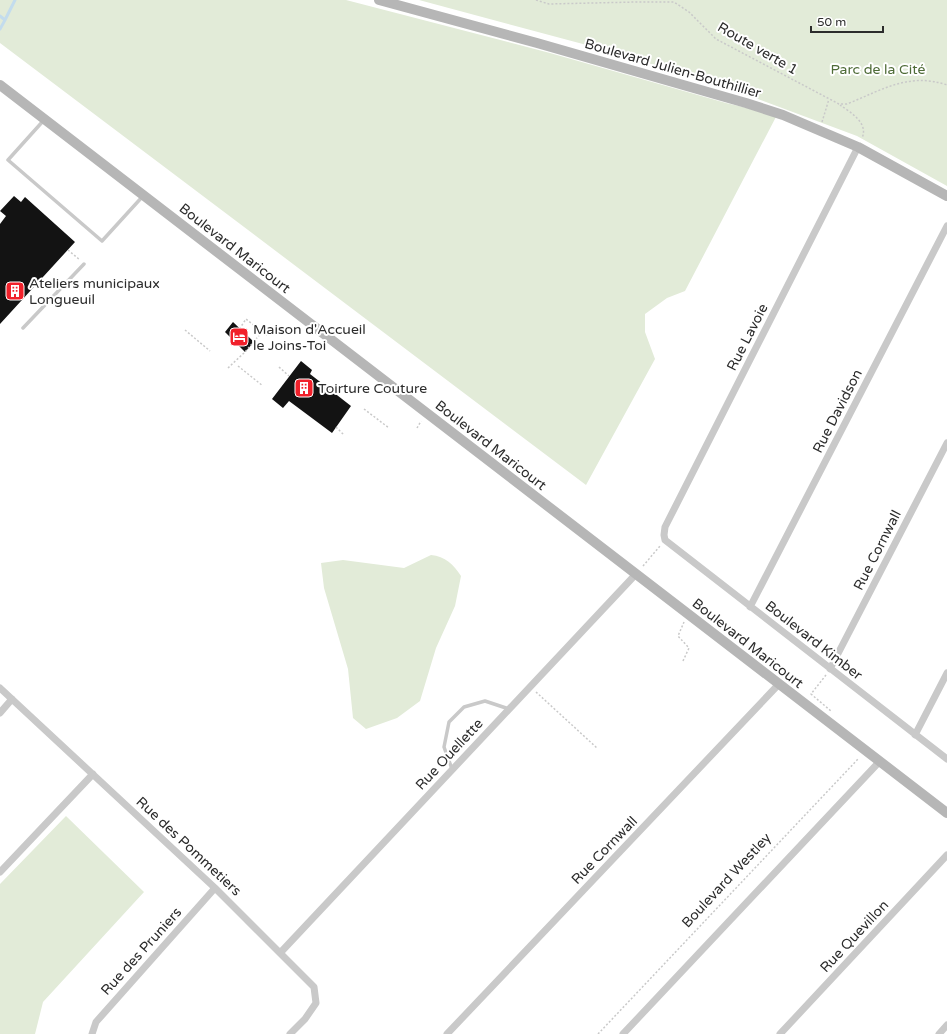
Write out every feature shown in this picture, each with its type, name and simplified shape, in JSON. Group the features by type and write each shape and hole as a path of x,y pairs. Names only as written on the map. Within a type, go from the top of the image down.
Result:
{"street":[{"name":"Boulevard Julien-Bouthillier","path":"380,0 537,43 783,115 858,147 947,196"},
{"name":"Boulevard Maricourt","path":"0,85 947,813"},
{"name":"Rue Lavoie","path":"665,540 665,527 858,147"},
{"name":"Rue Davidson","path":"750,607 947,226"},
{"name":"Rue Cornwall","path":"828,672 947,443"},
{"name":"Boulevard Kimber","path":"665,540 750,607 828,672 947,760"},
{"name":"Rue Ouellette","path":"281,952 636,574"},
{"path":"915,735 947,673"},
{"name":"Rue Cornwall","path":"447,1034 779,684"},
{"name":"Rue des Pommetiers","path":"0,688 215,888 281,952 314,987 316,1004 305,1019 290,1034"},
{"path":"0,713 12,699"},
{"path":"623,1034 880,761"},
{"path":"0,872 93,774"},
{"name":"Rue Quevillon","path":"780,1034 947,855"},
{"name":"Rue des Pruniers","path":"92,1034 96,1022 215,888"},
{"path":"938,1034 947,1025"}],"lane":[{"path":"44,120 8,160 102,241 143,196"},
{"path":"22,328 84,264"},
{"path":"452,769 444,747 449,722 464,707 485,701 509,709"}],"path":[{"name":"Route verte 1","path":"536,0 549,4 636,1 674,2 689,12 716,39 830,99 853,114 861,122 864,134 858,147"},
{"path":"839,104 847,104 903,81 927,80 947,85"},
{"path":"819,130 830,99"},
{"path":"68,250 84,264"},
{"path":"240,328 246,319 267,335"},
{"path":"185,330 210,351"},
{"path":"228,368 245,352 262,332"},
{"path":"238,366 263,386"},
{"path":"279,367 289,376"},
{"path":"364,409 389,428"},
{"path":"336,427 344,434"},
{"path":"636,574 660,546"},
{"path":"646,556 651,556"},
{"path":"651,556 652,562"},
{"path":"683,661 689,648 678,636 687,613"},
{"path":"828,672 811,694 836,714"},
{"path":"530,686 596,748"},
{"name":"Boulevard Westley","path":"598,1034 866,751"}],"green space":[{"path":"0,0 346,0 550,53 726,103 777,115 685,291 667,298 645,314 645,332 655,359 586,485 0,43"},
{"name":"Parc de la Cité","path":"419,0 947,0 947,186 857,136 758,99 624,55"},
{"path":"431,555 445,559 461,576 455,606 436,648 420,701 397,718 366,729 353,718 348,669 324,588 321,563 343,560 404,568"},
{"path":"66,816 144,892 43,1002 35,1034 0,1034 0,884"}],"building":[{"name":"Ateliers municipaux Longueuil","path":"14,196 21,202 25,197 75,242 0,324 0,224 6,216 0,211"},
{"name":"Maison d'Accueil le Joins-Toi","path":"233,322 254,342 245,352 225,332"},
{"name":"Toirture Couture","path":"301,361 312,370 310,374 351,406 332,433 289,401 283,408 272,399"}],"waterway":[{"path":"5,20 15,0"},
{"path":"0,16 5,20 0,29"}],"place":[{"name":"Ateliers municipaux Longueuil","path":"15,291"},
{"name":"Maison d'Accueil le Joins-Toi","path":"239,337"},
{"name":"Toirture Couture","path":"304,388"}]}
